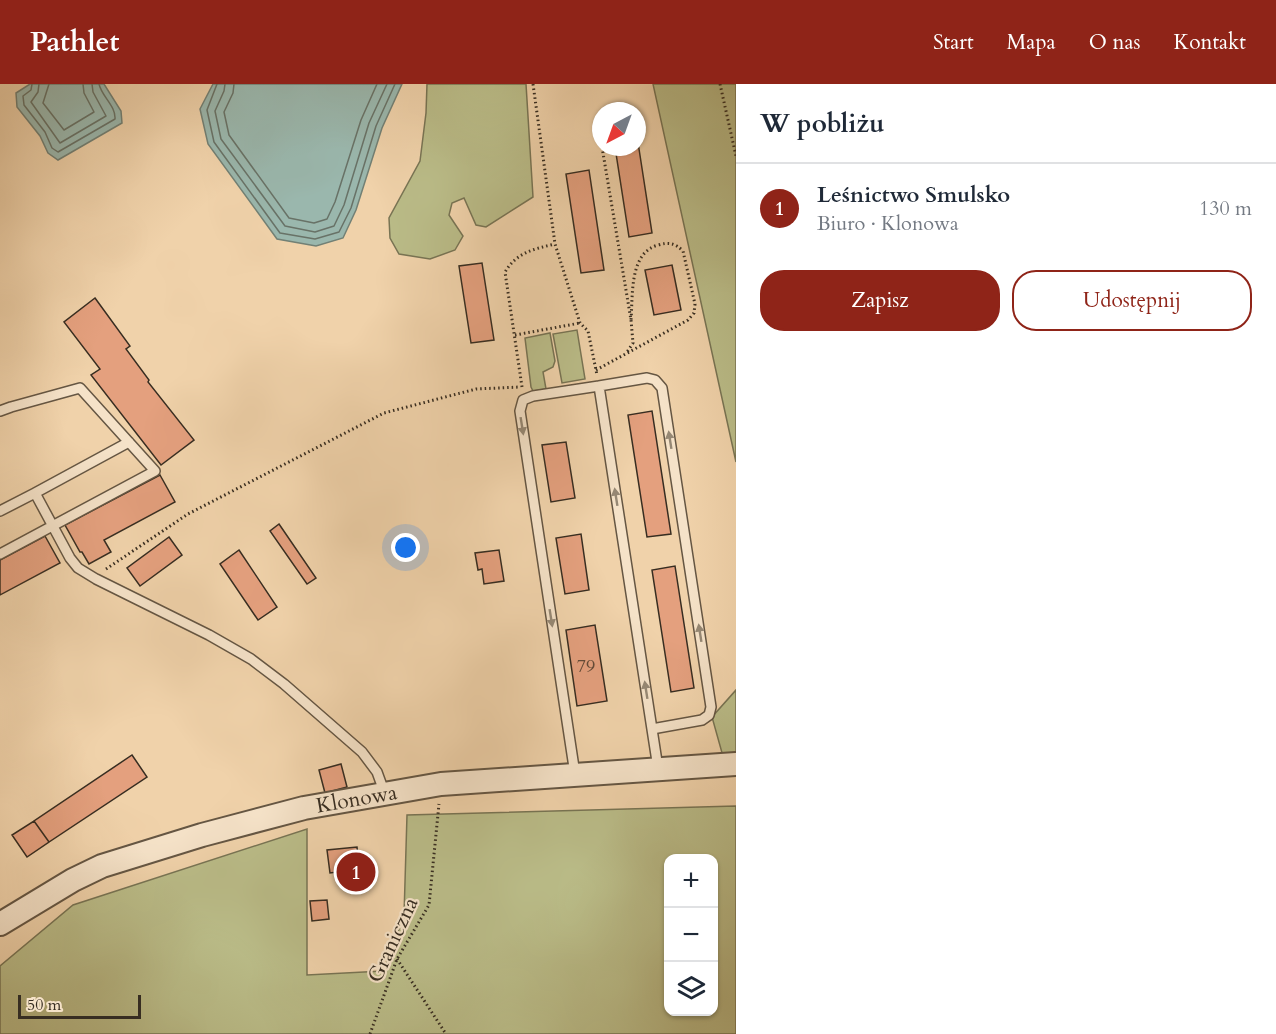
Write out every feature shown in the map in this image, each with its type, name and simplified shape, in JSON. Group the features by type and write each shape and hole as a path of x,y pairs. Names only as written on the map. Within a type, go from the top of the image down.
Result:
{"street":[{"name":"Klonowa","path":"0,924 73,880 102,866 202,835 304,808 441,784 736,764"}],"lane":[{"path":"575,774 520,411 523,400 533,396 647,378 656,380 662,388 711,707 709,715 702,720 652,729"},
{"path":"599,386 658,768"},
{"path":"0,411 80,388 155,471 1,552"},
{"path":"0,511 129,442"},
{"path":"35,493 70,558 78,568 251,659 284,684 362,752 377,772 385,794"}],"path":[{"path":"533,84 555,244 580,323 588,331 599,386"},
{"path":"720,84 736,156"},
{"path":"604,156 631,320 633,343 626,354"},
{"path":"596,370 688,320 694,313 695,304 683,251 677,245 668,243 647,248 637,261 631,320"},
{"path":"523,400 505,272 511,261 524,252 555,244"},
{"path":"514,335 580,323"},
{"path":"96,579 109,566 188,514 384,413 476,390 522,387"},
{"name":"Graniczna","path":"370,1034 397,959 429,905 441,784"},
{"path":"397,959 446,1034"}],"green space":[{"path":"427,84 526,84 533,197 486,227 476,225 464,198 452,203 449,215 463,236 455,250 430,259 399,254 390,238 389,218 420,161"},
{"path":"653,84 736,84 736,462"},
{"path":"577,330 585,379 562,383 553,334"},
{"path":"550,333 555,361 553,367 543,372 546,389 533,391 525,338"},
{"path":"736,690 736,758 724,760 712,717"},
{"path":"736,806 736,1034 0,1034 0,966 73,905 307,829 307,975 383,971 404,916 407,815"}],"water":[{"path":"30,84 104,84 121,111 122,123 58,160 48,153 40,136 17,107 16,93"},
{"path":"213,84 402,84 382,128 356,210 343,238 316,246 277,239 208,144 200,109"}],"building":[{"path":"616,156 640,156 652,233 629,237"},
{"path":"589,170 604,270 581,273 566,174"},
{"path":"482,263 494,340 471,343 459,266"},
{"path":"672,265 681,310 654,315 645,270"},
{"path":"95,298 130,346 126,349 149,380 148,382 194,440 161,465 91,375 100,369 64,322"},
{"path":"652,411 671,534 647,537 628,415"},
{"path":"566,442 575,498 551,502 542,445"},
{"path":"160,475 175,502 104,540 111,552 89,564 65,525"},
{"path":"279,524 316,578 307,584 270,531"},
{"path":"581,534 589,590 565,594 556,538"},
{"path":"45,536 60,563 0,595 0,560"},
{"path":"169,537 182,555 140,586 127,568"},
{"path":"239,550 277,607 258,620 220,564"},
{"path":"499,550 504,581 484,584 482,569 478,570 475,553"},
{"path":"675,566 694,688 671,692 652,570"},
{"path":"595,625 607,701 577,706 566,630"},
{"path":"132,755 147,777 49,842 34,821"},
{"path":"341,764 347,787 325,793 319,770"},
{"path":"34,821 49,842 27,857 12,835"},
{"path":"357,847 359,869 330,873 327,850"},
{"path":"327,900 329,919 312,921 310,901"}],"place":[{"name":"Leśnictwo Smulsko","path":"356,872"}]}
